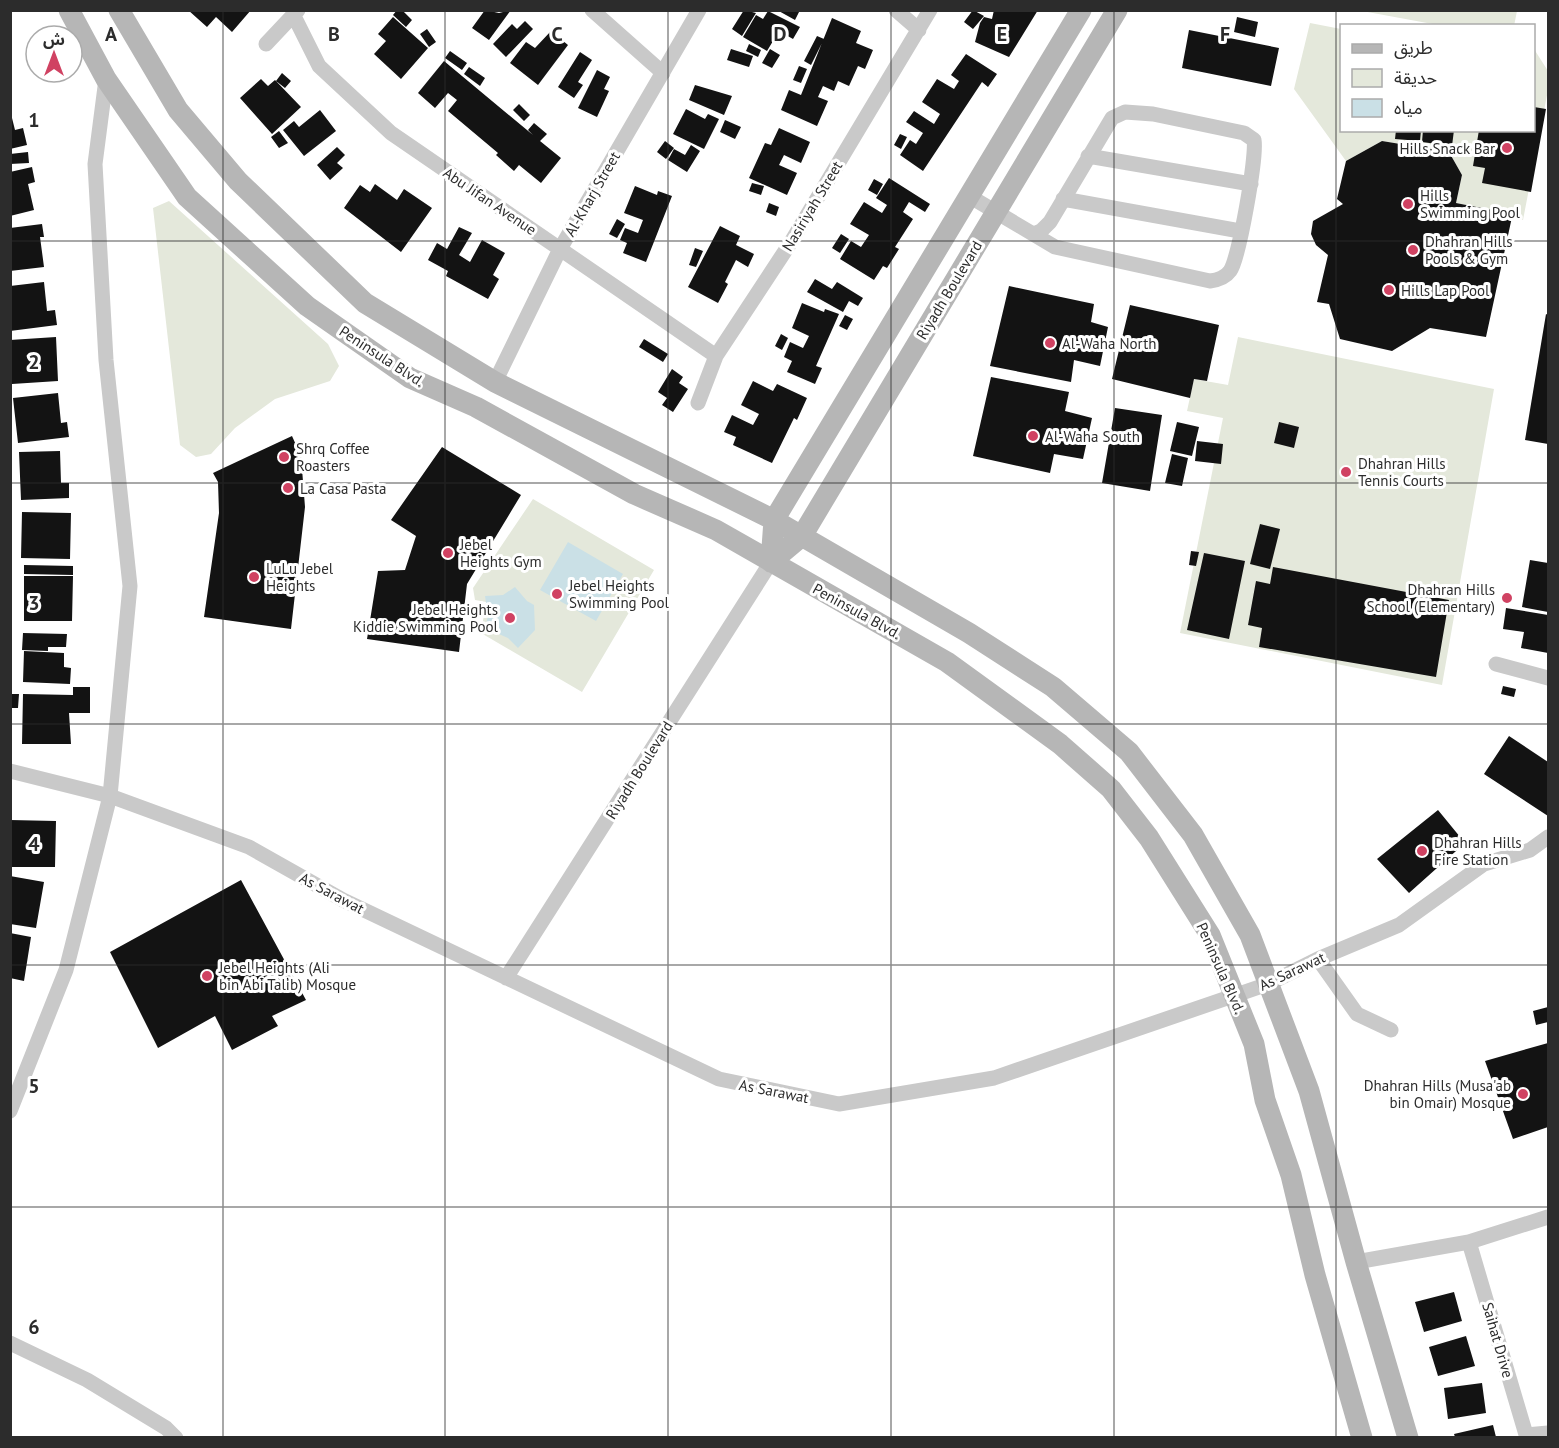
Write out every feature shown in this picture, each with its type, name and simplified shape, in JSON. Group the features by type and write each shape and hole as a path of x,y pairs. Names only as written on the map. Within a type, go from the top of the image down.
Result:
{"main road":[{"name":"Peninsula Blvd.","path":"69,10 106,79 187,197 307,306 410,378 476,407 634,494 716,530 947,662 1060,744 1111,789 1149,838 1210,935 1254,1044 1265,1100 1291,1175 1315,1275 1362,1437"},
{"path":"119,10 178,110 238,181 365,303 495,382 774,520 969,633 1053,687 1129,752 1193,835 1250,935 1309,1091 1356,1262 1408,1437"},
{"name":"Riyadh Boulevard","path":"771,562 774,520 1081,10"},
{"name":"Riyadh Boulevard","path":"771,562 802,536 1117,10"}],"street":[{"path":"592,10 663,73"},
{"name":"Al-Kharj Street","path":"495,382 560,249 699,10"},
{"path":"896,10 919,30"},
{"name":"Nasiriyah Street","path":"698,403 717,356 791,242 930,10"},
{"path":"266,44 296,13"},
{"name":"Abu Jifan Avenue","path":"296,13 319,66 391,133 717,356"},
{"path":"10,1111 66,970 110,796 130,586 106,360 95,164 106,79"},
{"path":"969,196 1055,247 1210,281 1220,280 1231,270 1251,184 1256,150 1254,140 1244,133 1153,114 1125,112 1112,118 1050,222 1034,234"},
{"path":"1088,156 1251,184"},
{"path":"1063,199 1240,231"},
{"name":"Riyadh Boulevard","path":"506,978 771,562"},
{"path":"1496,664 1548,678"},
{"name":"As Sarawat","path":"10,771 110,796 249,847 343,900 719,1080 839,1104 994,1078 1268,984 1318,959 1399,924 1484,864 1530,850 1548,837"},
{"path":"1318,959 1357,1014 1391,1030"},
{"path":"1356,1262 1469,1242 1548,1217"},
{"name":"Saihat Drive","path":"1469,1242 1527,1436"},
{"path":"10,1343 87,1380 166,1428 176,1437"},
{"path":"1527,1436 1548,1433"}],"green space":[{"path":"1362,11 1517,11 1514,24 1433,24"},
{"path":"1310,23 1340,29 1340,132 1535,132 1535,51 1548,71 1548,90 1523,220 1506,213 1456,203 1462,175 1449,152 1382,141 1346,161 1294,89"},
{"path":"169,201 328,344 339,366 330,381 275,399 235,428 211,454 196,457 180,445 153,208"},
{"name":"Dhahran Hills Tennis Courts","path":"1238,337 1494,389 1442,685 1180,633 1223,418 1187,411 1194,379 1228,385"},
{"name":"Jebel Heights Swimming Pool","path":"533,499 654,570 582,692 481,633 486,602 475,600 473,588"}],"water":[{"name":"Jebel Heights Swimming Pool","path":"568,542 623,574 596,621 540,590"},
{"name":"Jebel Heights Kiddie Swimming Pool","path":"515,587 527,601 534,605 535,630 518,648 508,638 485,628 488,616 485,596 503,595"}],"building":[{"path":"188,10 251,10 232,32 216,17 207,27"},
{"path":"397,10 402,10 412,20 406,27 393,15"},
{"path":"485,10 499,13 511,10 489,40 472,28"},
{"path":"744,10 756,13 742,36 732,29"},
{"path":"777,10 800,10 795,20"},
{"path":"973,10 984,16 973,29 964,22"},
{"path":"994,10 1038,10 1009,57 975,42 980,23 984,17 992,19"},
{"path":"768,11 800,27 793,39 779,31 767,51 743,37 756,15 763,19"},
{"path":"393,17 428,48 401,79 374,54 386,41 378,34"},
{"path":"1237,17 1258,22 1255,37 1234,32"},
{"path":"832,18 861,31 856,43 873,50 865,69 858,66 849,86 838,81 834,91 823,86 818,97 828,101 817,126 781,110 789,90 801,95"},
{"path":"525,21 533,29 506,57 493,44 512,24 517,29"},
{"path":"427,29 436,42 429,47 420,34"},
{"path":"1189,30 1279,48 1271,86 1182,68"},
{"path":"551,31 568,45 538,85 510,63 526,42 535,48"},
{"path":"817,36 824,39 811,65 804,61"},
{"path":"749,44 761,50 758,57 746,51"},
{"path":"731,49 753,56 749,67 727,60"},
{"path":"770,49 780,55 772,68 762,63"},
{"path":"450,51 467,63 462,70 445,58"},
{"path":"580,52 592,60 578,82 583,85 574,98 558,87"},
{"path":"966,54 997,74 988,87 982,82 923,171 900,155 910,140 916,144 923,133 906,122 914,111 934,124 940,114 922,102 937,79 954,89 959,81 951,75"},
{"path":"444,61 533,135 528,130 534,123 547,134 540,141 561,158 541,183 519,165 514,171 496,155 498,153 448,111 457,100 448,93 435,108 418,93"},
{"path":"799,66 807,69 801,83 793,80"},
{"path":"469,67 485,78 480,86 464,74"},
{"path":"597,70 610,77 604,89 609,91 597,117 578,108"},
{"path":"282,73 291,81 285,88 276,81"},
{"path":"261,79 268,86 275,80 301,107 272,134 240,98"},
{"path":"695,85 732,96 724,115 689,100"},
{"path":"519,104 530,115 524,121 513,110"},
{"name":"Hills Snack Bar","path":"1535,107 1546,109 1531,192 1482,183 1485,168 1473,166 1479,132 1535,132"},
{"path":"686,109 705,119 708,114 719,119 704,149 673,134"},
{"path":"320,110 336,131 304,156 283,130 294,121 299,127"},
{"path":"11,114 15,130 23,128 27,145 10,149"},
{"path":"725,120 741,127 735,139 720,132"},
{"path":"779,128 810,142 801,163 784,155 779,165 797,173 787,195 749,178 765,143 771,145"},
{"path":"279,131 288,143 279,148 271,137"},
{"path":"1396,132 1421,132 1420,141 1395,139"},
{"path":"1423,132 1454,132 1452,146 1422,142"},
{"path":"900,134 907,137 901,149 894,145"},
{"path":"665,141 674,148 666,159 657,152"},
{"name":"Dhahran Hills Pools & Gym","path":"1382,141 1449,152 1462,175 1456,203 1507,213 1512,217 1486,337 1430,328 1392,351 1340,339 1329,304 1317,302 1328,255 1316,245 1311,234 1313,221 1343,204 1337,199 1346,161"},
{"path":"691,145 700,151 687,172 668,160 674,149 685,155"},
{"path":"337,147 345,155 337,163 343,168 330,180 317,165"},
{"path":"28,152 29,163 10,164 10,154"},
{"path":"32,167 35,182 28,184 34,210 10,216 10,172"},
{"path":"889,178 930,204 925,212 909,202 903,212 913,219 895,247 899,249 887,268 883,266 874,280 840,259 851,241 861,247 869,235 850,224 864,202 882,213 887,205 876,198"},
{"path":"874,179 883,184 877,195 868,190"},
{"path":"752,183 764,186 761,195 749,191"},
{"path":"375,184 397,200 404,189 432,208 401,252 344,208 360,185 370,192"},
{"path":"635,186 657,195 658,191 672,196 646,262 623,253 627,243 620,240 625,228 638,233 643,220 624,213"},
{"path":"769,203 779,207 776,216 766,212"},
{"path":"617,219 625,224 617,238 609,234"},
{"path":"42,224 44,237 40,237 44,267 10,271 10,228"},
{"path":"720,226 740,236 736,245 754,254 748,267 736,260 725,282 728,284 718,303 688,287"},
{"path":"459,227 472,233 459,255 470,262 482,240 505,253 493,275 499,279 488,299 446,276 448,271 428,260 437,243 447,249"},
{"path":"841,234 849,239 840,253 832,248"},
{"path":"695,248 703,251 696,267 689,265"},
{"path":"815,279 832,289 837,282 863,298 858,306 849,301 843,312 807,292"},
{"path":"44,282 47,311 55,310 57,325 10,331 10,286"},
{"name":"Al-Waha North","path":"1009,286 1094,304 1091,322 1108,327 1100,366 1074,360 1071,382 990,366"},
{"path":"802,303 824,312 825,309 839,314 816,366 822,368 815,384 787,372 792,361 784,357 790,342 803,348 809,336 792,328"},
{"path":"1130,305 1219,325 1207,381 1194,379 1190,398 1112,379"},
{"path":"1546,314 1548,315 1548,444 1525,440"},
{"path":"845,315 853,319 847,330 839,326"},
{"path":"781,334 788,338 782,350 775,346"},
{"path":"56,337 58,381 12,384 10,340"},
{"path":"644,339 668,354 663,362 639,347"},
{"path":"672,369 683,377 679,383 688,389 673,412 662,405 667,398 658,392"},
{"name":"Al-Waha South","path":"991,377 1069,392 1065,411 1092,418 1083,459 1054,454 1050,473 973,456"},
{"path":"753,381 773,391 777,384 807,398 797,420 794,418 772,463 733,445 736,437 724,432 732,415 753,425 759,414 741,405"},
{"path":"58,393 61,423 67,422 69,437 18,443 13,398"},
{"path":"1115,408 1162,415 1150,491 1102,483"},
{"path":"1177,422 1199,427 1192,456 1170,451"},
{"path":"1279,422 1299,427 1294,448 1274,443"},
{"path":"292,436 301,456 305,507 291,629 204,617 219,513 218,482 213,473"},
{"path":"1197,441 1223,444 1221,464 1195,461"},
{"name":"Jebel Heights Gym","path":"442,447 521,495 467,584 459,652 367,639 378,571 405,570 416,536 391,520"},
{"path":"60,451 61,483 69,483 69,498 21,500 19,452"},
{"path":"1172,454 1188,458 1182,486 1165,483"},
{"path":"22,512 71,513 70,559 21,558"},
{"path":"1260,524 1280,529 1270,569 1250,564"},
{"path":"1191,551 1199,552 1196,566 1189,565"},
{"path":"1204,553 1245,561 1229,639 1187,630"},
{"path":"1530,560 1548,563 1548,612 1522,607"},
{"path":"24,565 73,566 73,575 24,574"},
{"path":"1273,567 1449,600 1436,677 1259,647 1262,628 1248,625 1256,581 1270,584"},
{"path":"24,576 73,576 72,621 24,621"},
{"path":"1506,608 1548,615 1548,653 1521,648 1524,632 1503,629"},
{"path":"23,633 67,634 66,647 48,647 48,651 22,650"},
{"path":"24,651 64,653 64,667 71,668 70,684 23,682"},
{"path":"1503,686 1516,689 1514,697 1501,694"},
{"path":"73,687 90,687 90,713 69,713 71,744 22,744 23,694 73,695"},
{"path":"10,694 19,694 18,708 10,708"},
{"path":"1509,736 1548,762 1548,816 1484,774"},
{"name":"Dhahran Hills Fire Station","path":"1438,810 1465,843 1409,893 1377,859"},
{"path":"10,820 56,821 55,867 10,867"},
{"path":"10,876 44,882 36,928 10,924"},
{"name":"Jebel Heights (Ali bin Abi Talib) Mosque","path":"241,880 306,1000 272,1016 278,1026 232,1050 215,1016 158,1048 110,952"},
{"path":"10,933 31,937 24,981 10,978"},
{"path":"1548,1007 1548,1022 1536,1025 1533,1011"},
{"name":"Dhahran Hills (Musa'ab bin Omair) Mosque","path":"1548,1043 1548,1127 1513,1139 1485,1061"},
{"path":"1454,1292 1462,1321 1424,1332 1415,1302"},
{"path":"1466,1336 1475,1366 1438,1376 1429,1347"},
{"path":"1482,1383 1486,1413 1448,1419 1444,1388"},
{"path":"1493,1425 1496,1437 1455,1437 1454,1434"}],"place":[{"name":"Hills Snack Bar","path":"1507,148"},
{"name":"Hills Swimming Pool","path":"1408,204"},
{"name":"Dhahran Hills Pools & Gym","path":"1413,250"},
{"name":"Hills Lap Pool","path":"1389,290"},
{"name":"Al-Waha North","path":"1050,343"},
{"name":"Al-Waha South","path":"1033,436"},
{"name":"Shrq Coffee Roasters","path":"284,457"},
{"name":"Dhahran Hills Tennis Courts","path":"1346,472"},
{"name":"La Casa Pasta","path":"288,488"},
{"name":"Jebel Heights Gym","path":"448,553"},
{"name":"LuLu Jebel Heights","path":"254,577"},
{"name":"Jebel Heights Swimming Pool","path":"557,594"},
{"name":"Dhahran Hills School (Elementary)","path":"1507,598"},
{"name":"Jebel Heights Kiddie Swimming Pool","path":"510,618"},
{"name":"Dhahran Hills Fire Station","path":"1422,851"},
{"name":"Jebel Heights (Ali bin Abi Talib) Mosque","path":"207,976"},
{"name":"Dhahran Hills (Musa'ab bin Omair) Mosque","path":"1523,1094"}]}
